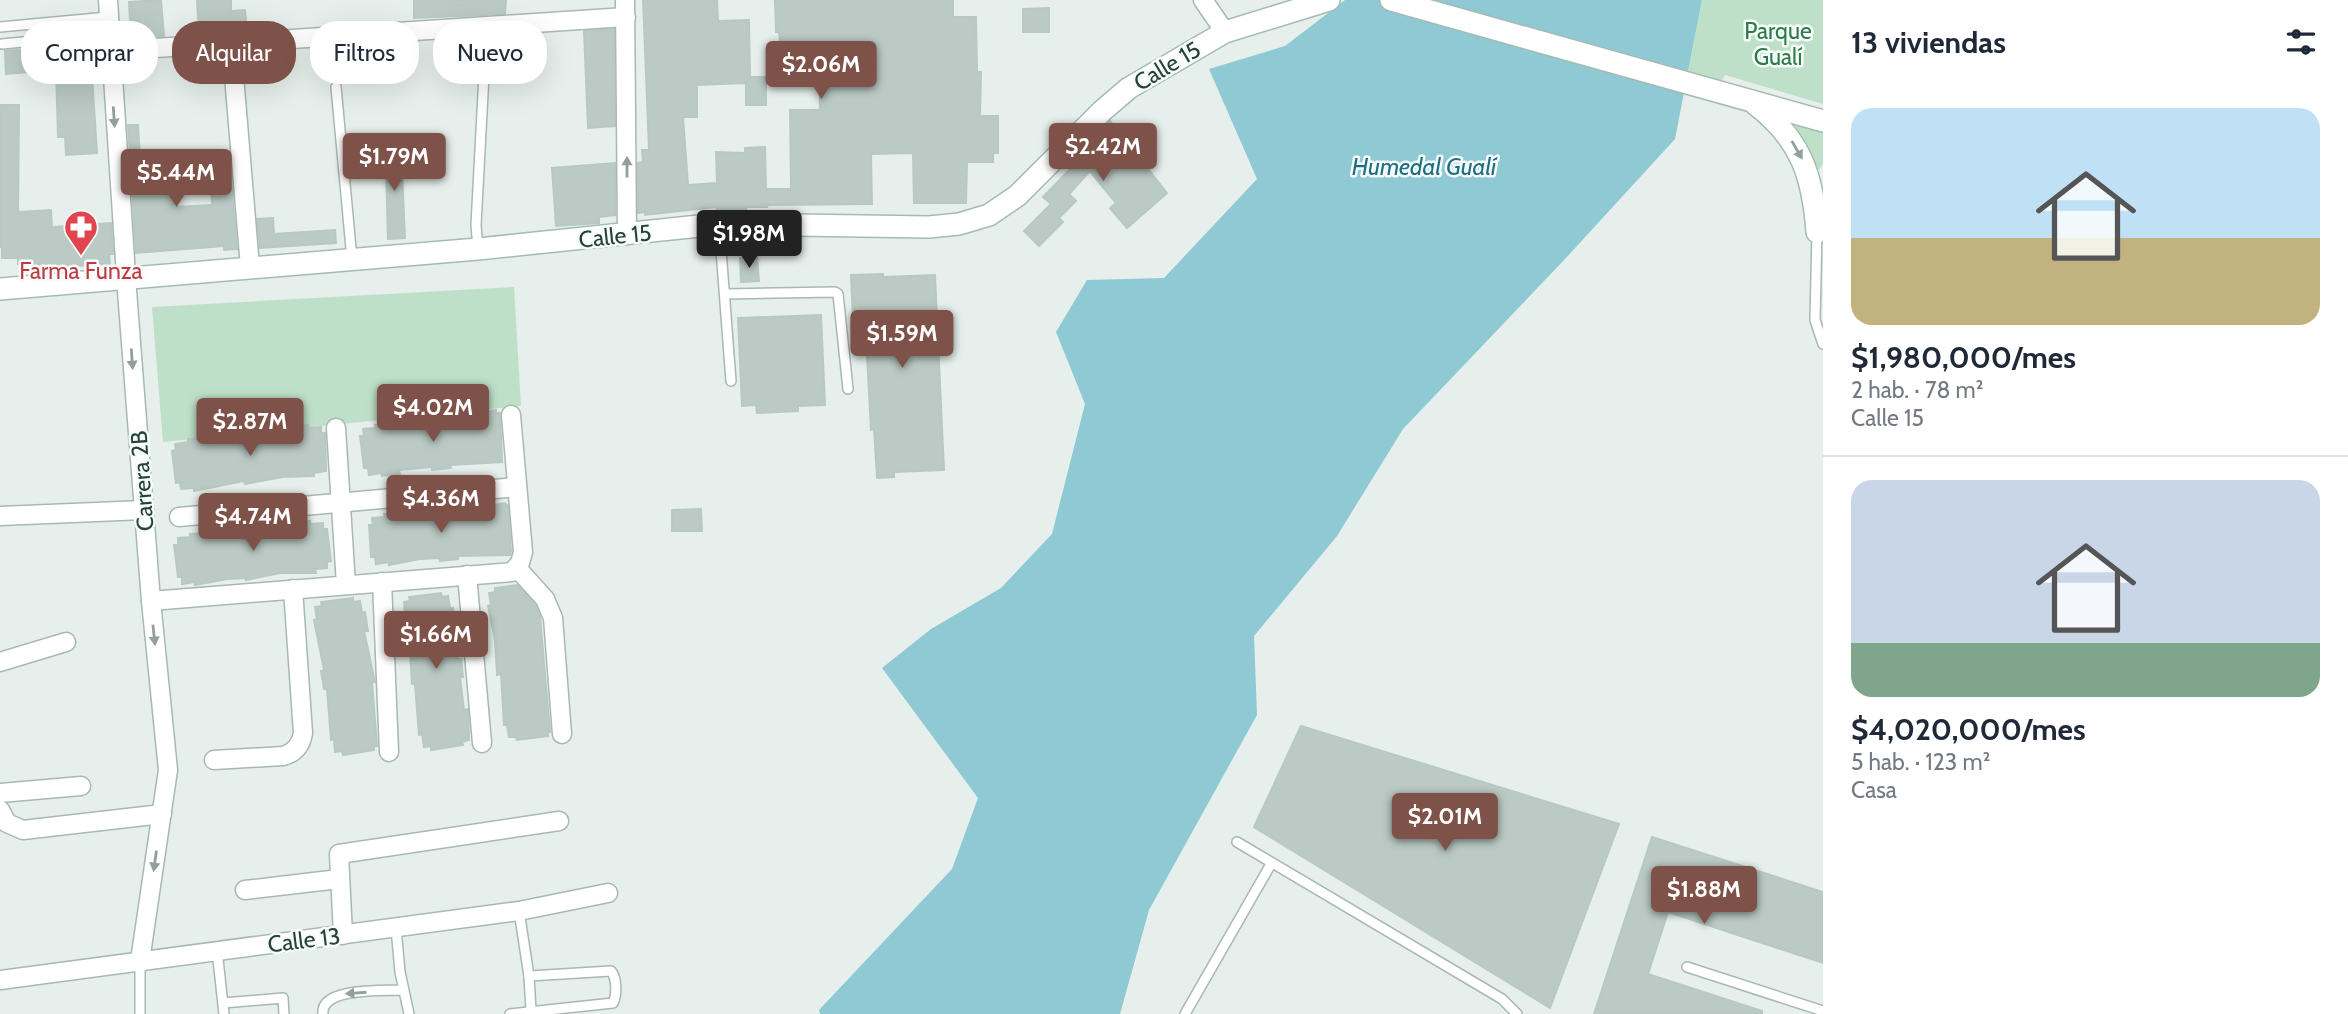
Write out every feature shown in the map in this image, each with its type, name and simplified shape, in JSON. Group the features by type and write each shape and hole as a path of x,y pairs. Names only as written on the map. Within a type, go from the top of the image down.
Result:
{"street":[{"path":"1203,0 1226,32"},
{"name":"Calle 15","path":"0,289 478,249 719,224 929,227 959,224 989,215 1017,196 1102,111 1129,88 1226,32 1329,0"},
{"path":"1391,0 1823,121"},
{"path":"158,47 625,8 627,235"},
{"name":"Carrera 2B","path":"112,84 151,601 167,770 140,961"},
{"path":"235,84 250,267"},
{"path":"1746,99 1771,117 1788,135 1802,157 1811,181 1820,242"},
{"path":"1820,242 1817,215 1823,191"},
{"path":"151,601 512,572 517,568 523,552 511,415"},
{"path":"335,428 346,585"},
{"path":"179,517 517,487"},
{"path":"0,516 144,510"},
{"path":"517,568 545,599 553,618 562,734"},
{"path":"467,575 482,743"},
{"path":"382,582 389,752"},
{"path":"214,760 284,756 293,752 301,743 303,733 293,589"},
{"path":"0,662 66,642"},
{"path":"0,793 81,786"},
{"path":"0,810 7,823 23,830 162,814"},
{"path":"343,935 339,854 559,821"},
{"path":"245,890 339,879"},
{"name":"Calle 13","path":"0,980 519,911 608,893"}],"lane":[{"path":"0,27 108,8"},
{"path":"1,43 21,41"},
{"path":"478,249 476,225 484,84"},
{"path":"336,87 352,259"},
{"path":"719,224 732,381"},
{"path":"1820,242 1815,320 1823,344"},
{"path":"726,294 835,292 838,295 848,389"},
{"path":"1237,842 1502,999 1517,1014"},
{"path":"1185,1014 1271,864"},
{"path":"519,911 529,976 531,1011"},
{"path":"396,928 402,990 409,1014"},
{"path":"217,950 224,1014"},
{"path":"140,961 140,1014"},
{"path":"1687,967 1823,1011"},
{"path":"510,1014 613,1003 614,974 611,971 529,976"},
{"path":"323,1014 322,1007 328,999 339,994 402,990"},
{"path":"223,1003 283,998 284,1014"}],"green space":[{"name":"Parque Gualí","path":"1702,0 1823,0 1823,104 1725,75 1716,91 1688,74"},
{"path":"1793,122 1823,131 1823,164 1819,170"},
{"path":"514,287 521,406 163,442 152,307"}],"water":[{"name":"Humedal Gualí","path":"1345,0 1702,0 1675,139 1403,429 1337,536 1254,636 1257,715 1149,910 1120,1014 820,1014 819,1010 952,869 978,798 882,668 931,629 1001,588 1052,534 1085,404 1056,332 1087,280 1164,278 1257,179 1209,69 1285,46"}],"building":[{"path":"161,0 164,36 158,36 158,21 130,21 129,2"},
{"path":"197,0 231,1 231,11 245,10 246,21 198,21"},
{"path":"414,0 506,0 505,14 414,18"},
{"path":"643,0 717,0 718,21 749,20 750,77 766,77 766,105 746,105 746,83 697,85 697,117 683,117 688,185 717,183 716,152 745,153 745,148 765,147 766,189 791,189 790,110 820,110 819,73 810,73 811,52 782,53 779,32 776,32 775,0 953,0 953,17 976,17 977,72 981,72 980,116 998,116 998,153 993,153 993,162 967,162 966,203 914,203 913,153 871,154 872,204 766,205 767,207 746,209 717,210 716,207 645,215 645,212 638,213 638,163 643,162 642,150 649,150"},
{"path":"1049,8 1049,32 1023,32 1023,9"},
{"path":"614,29 615,126 588,128 584,31"},
{"path":"21,50 21,73 6,74 5,51"},
{"path":"56,84 93,84 97,153 66,155 65,137 58,137"},
{"path":"0,105 19,105 18,212 51,210 52,227 111,223 113,254 109,254 110,264 38,268 38,264 18,264 18,258 2,258"},
{"path":"1110,121 1119,132 1125,128 1127,142 1167,193 1127,228 1110,208 1116,203 1090,171 1069,194 1076,201 1059,218 1063,222 1039,246 1024,231 1051,204 1043,197 1080,159 1077,155"},
{"path":"128,125 138,125 140,159 172,158 174,207 212,205 211,179 231,178 237,249 224,250 224,246 136,253"},
{"path":"401,150 405,238 388,239 386,169 381,170 380,151"},
{"path":"615,163 615,215 599,217 599,223 556,226 552,168"},
{"path":"273,218 274,234 335,230 336,243 260,248 257,219"},
{"path":"757,257 759,281 741,282 740,258"},
{"path":"883,274 883,277 935,275 944,470 894,472 894,477 877,478 874,429 871,430 865,320 853,321 851,275"},
{"path":"821,315 825,405 798,406 798,411 757,413 756,405 742,406 738,318"},
{"path":"496,410 496,413 500,413 502,462 450,465 451,468 432,470 432,467 399,470 400,474 382,476 381,473 369,475 368,468 364,468 360,436 364,436 363,429 376,428 375,425 412,424 427,422 426,419 445,416 445,419"},
{"path":"308,425 308,428 321,427 321,433 325,433 326,471 314,473 314,476 283,477 245,484 244,481 194,491 194,488 181,489 180,482 176,483 172,451 176,450 175,444 188,442 188,439 239,437 239,433 257,431 257,434"},
{"path":"505,503 508,506 510,555 458,556 458,559 440,561 440,558 420,559 389,565 389,562 376,564 375,557 371,557 369,525 373,525 372,518 385,517 384,514 403,512 403,516 436,512 435,509 470,509"},
{"path":"701,509 702,531 672,531 672,510"},
{"path":"310,521 310,524 323,523 323,529 327,529 331,561 327,562 327,568 315,569 316,573 280,573 246,580 227,579 195,585 195,582 182,584 182,577 178,577 174,545 178,545 178,538 190,537 190,534 241,532 241,529 259,527 259,530"},
{"path":"517,585 535,605 540,616 550,732 548,736 517,740 516,737 509,737 507,725 504,725 501,674 497,675 495,640 488,606 491,605 489,593 495,592 495,588"},
{"path":"441,593 442,597 448,596 450,608 453,608 456,626 453,626 463,677 460,677 464,710 468,709 469,740 462,742 463,745 431,750 431,746 424,747 422,734 419,735 415,684 412,684 410,649 402,615 405,614 404,602 410,601 409,597"},
{"path":"353,598 353,602 360,601 362,613 365,612 368,631 364,631 375,682 372,682 377,746 374,746 374,750 343,755 342,751 335,752 334,739 331,740 327,689 324,689 321,671 324,670 314,620 317,619 315,607 322,606 321,602"},
{"path":"1301,726 1619,824 1550,1008 1254,827"},
{"path":"1652,837 1823,892 1823,963 1668,912 1648,974 1762,1011 1762,1014 1594,1014"}],"place":[{"name":"Farma Funza","path":"81,257"}]}
